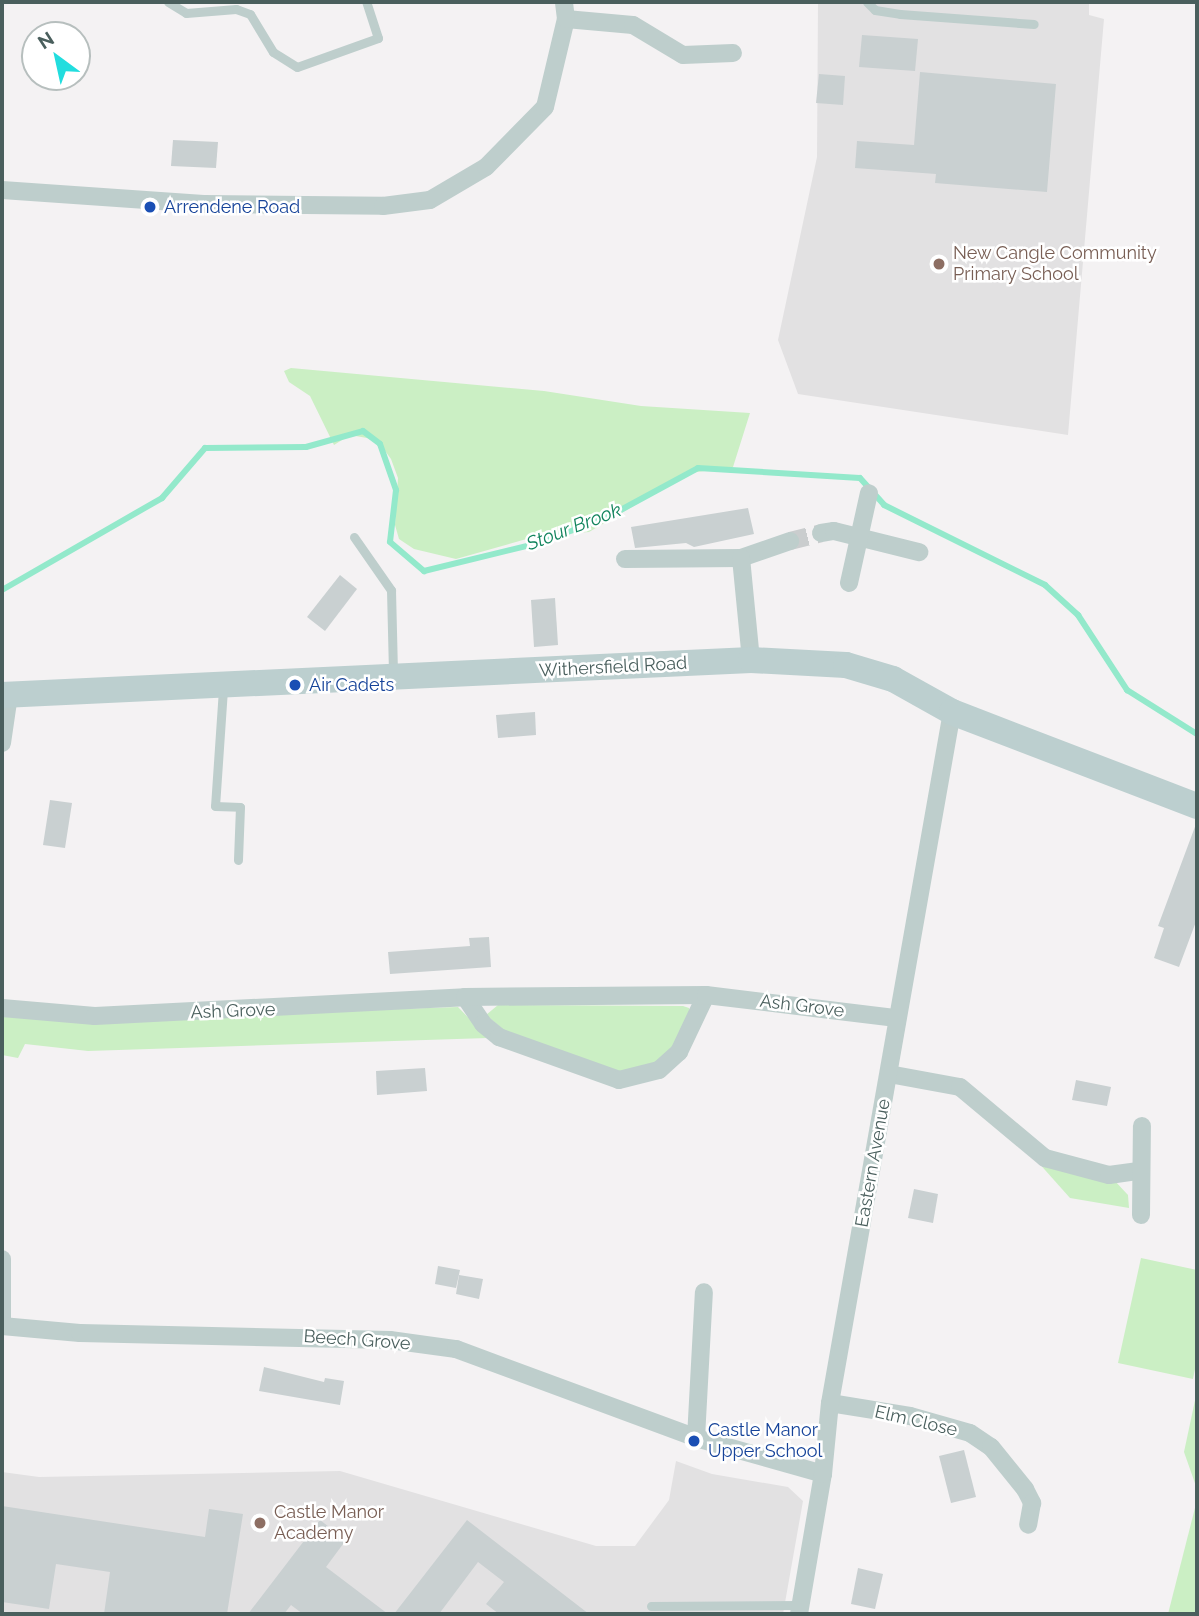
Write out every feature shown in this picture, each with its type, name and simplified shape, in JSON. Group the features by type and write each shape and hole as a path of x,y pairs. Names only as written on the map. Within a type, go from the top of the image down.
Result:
{"street":[{"path":"2,190 204,204 383,206 430,200 486,167 544,107 565,10 633,25 683,55 733,53"},
{"path":"849,583 869,494"},
{"path":"821,533 861,537 919,552"},
{"path":"625,559 741,558 790,541"},
{"path":"741,558 751,660"},
{"name":"Withersfield Road","path":"5,695 223,687 751,660 846,665 893,679 952,712 1197,806"},
{"path":"2,743 5,695"},
{"name":"Eastern Avenue","path":"799,1610 823,1474 830,1403 952,712"},
{"path":"465,997 483,1024 499,1037 619,1080 660,1070 679,1052 706,995"},
{"name":"Ash Grove","path":"2,1008 95,1016 465,997 706,995 897,1018"},
{"path":"889,1074 960,1087 1045,1158 1109,1175 1139,1171"},
{"path":"1141,1215 1139,1171 1142,1126"},
{"path":"2,1259 2,1319"},
{"path":"696,1438 704,1292"},
{"name":"Beech Grove","path":"2,1326 80,1334 390,1340 456,1349 696,1438 823,1474"},
{"name":"Elm Close","path":"830,1403 910,1416 970,1433 991,1447 1026,1489 1032,1503 1028,1525"}],"lane":[{"path":"168,2 186,13 236,9 250,14 273,52 297,67 312,66 378,38 366,2"},
{"path":"867,2 876,10 900,14 1034,24"},
{"path":"354,537 391,590 393,679"},
{"path":"223,687 215,806 240,807 238,860"},
{"path":"651,1606 799,1610"}],"shaded area":[{"name":"New Cangle Community Primary School","path":"818,2 1089,2 1089,15 1104,19 1068,435 798,394 778,340 817,157"},
{"name":"Castle Manor Academy","path":"676,1461 712,1474 788,1487 803,1501 783,1614 2,1614 2,1472 39,1477 340,1471 596,1546 635,1546 669,1500"}],"green space":[{"path":"291,368 544,391 641,406 750,413 733,467 690,473 589,532 537,536 456,559 414,549 399,539 395,525 398,478 391,459 380,444 367,438 350,435 334,445 310,396 289,382 284,371"},
{"path":"498,1005 683,1006 689,1008 693,1022 660,1062 619,1074 505,1031 486,1015"},
{"path":"458,1007 488,1038 88,1051 25,1044 18,1058 2,1055 2,1011 95,1019"},
{"path":"1037,1161 1114,1180 1128,1195 1129,1208 1070,1198"},
{"path":"1141,1258 1197,1270 1197,1359 1193,1379 1118,1363"},
{"path":"1197,1391 1197,1489 1184,1452"},
{"path":"1197,1500 1197,1614 1168,1614"}],"building":[{"path":"862,35 918,39 915,71 859,67"},
{"path":"920,72 1056,84 1047,192 935,183 936,174 855,168 857,141 914,145"},
{"path":"819,74 845,76 843,105 816,103"},
{"path":"173,140 218,142 216,168 171,166"},
{"path":"748,508 754,534 694,547 686,543 635,548 631,527"},
{"path":"340,575 357,589 325,631 307,617"},
{"path":"555,598 558,645 534,647 531,600"},
{"path":"535,712 536,735 498,738 496,715"},
{"path":"50,800 72,803 65,848 43,845"},
{"path":"1196,824 1197,919 1179,967 1154,958 1164,928 1158,926"},
{"path":"489,937 491,967 390,974 388,952 470,946 469,938"},
{"path":"425,1068 427,1091 377,1095 376,1071"},
{"path":"1076,1080 1111,1087 1107,1106 1072,1100"},
{"path":"914,1189 938,1194 933,1223 908,1218"},
{"path":"438,1266 460,1270 456,1288 435,1284"},
{"path":"459,1275 483,1279 479,1299 456,1294"},
{"path":"264,1367 324,1382 325,1378 344,1381 340,1405 259,1391"},
{"path":"964,1450 976,1497 951,1503 939,1456"},
{"path":"2,1506 205,1537 209,1509 243,1514 227,1614 104,1614 110,1572 56,1564 49,1609 2,1602"},
{"path":"320,1520 346,1540 326,1567 388,1614 303,1614 291,1605 284,1614 248,1614"},
{"path":"467,1520 589,1614 499,1614 486,1604 504,1582 478,1562 439,1614 394,1614"},
{"path":"858,1568 883,1574 875,1609 851,1604"}],"waterway":[{"name":"Stour Brook","path":"2,590 162,498 205,448 306,447 363,431 380,444 396,490 390,542 424,571 543,542 617,512 698,468 860,478 884,505 1045,585 1078,615 1127,690 1197,734"}],"tunnel":[{"path":"790,541 821,533"}],"place":[{"name":"Arrendene Road","path":"150,207"},
{"name":"New Cangle Community Primary School","path":"939,264"},
{"name":"Air Cadets","path":"295,685"},
{"name":"Castle Manor Upper School","path":"694,1441"},
{"name":"Castle Manor Academy","path":"260,1523"}]}
